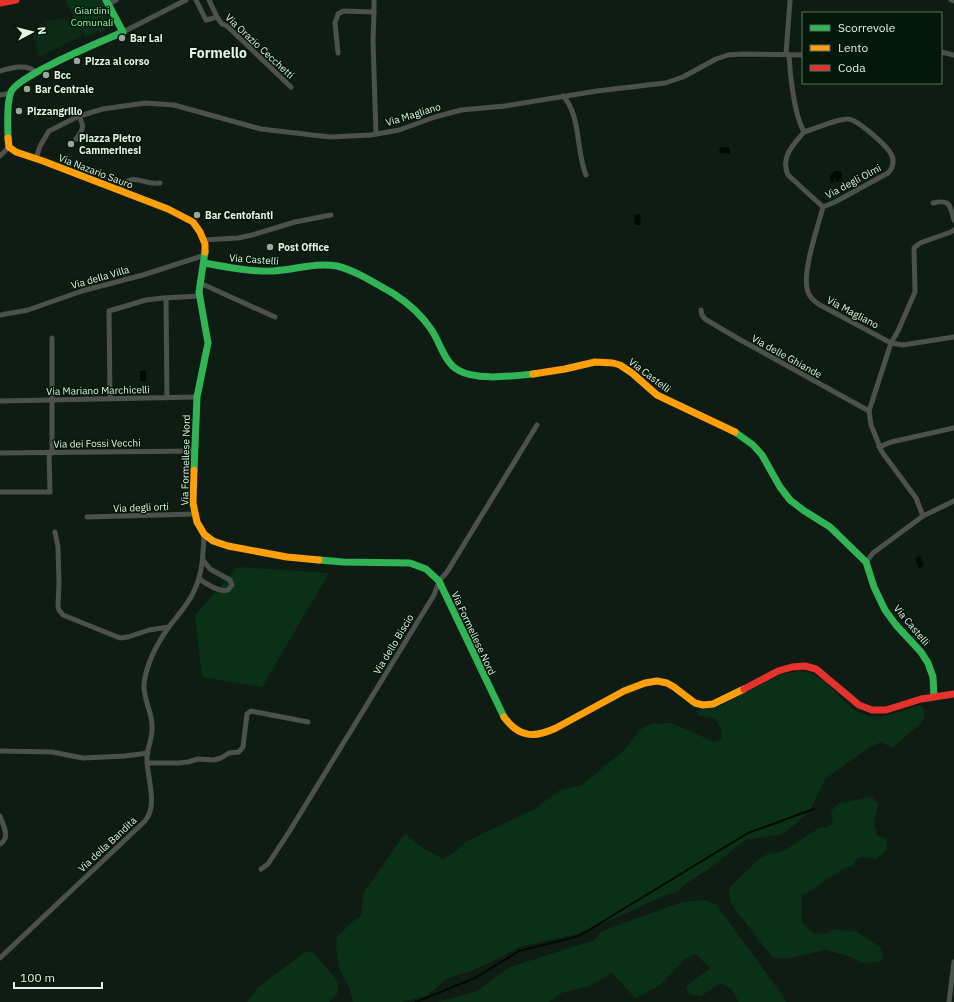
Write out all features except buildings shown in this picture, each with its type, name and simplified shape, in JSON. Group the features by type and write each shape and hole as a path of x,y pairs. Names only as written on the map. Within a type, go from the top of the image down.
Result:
{"street":[{"path":"0,3 16,0"},
{"path":"116,0 108,2 123,32"},
{"path":"171,0 174,6"},
{"path":"0,95 11,92 24,78 123,32 186,0"},
{"name":"Via Orazio Cecchetti","path":"196,0 206,20 217,17"},
{"name":"Via Orazio Cecchetti","path":"209,0 222,24 227,26 291,87"},
{"path":"374,0 373,41 376,134"},
{"path":"790,0 788,55 794,98 799,121 804,132 787,155 786,168 788,175 822,207"},
{"path":"338,53 335,23 338,14 343,11 374,12"},
{"path":"942,52 954,55"},
{"name":"Via Magliano","path":"36,159 40,146 49,131 80,116 103,109 145,104 174,105 261,129 330,137 376,134 399,130 456,111 512,105 612,89 653,86 683,77 728,55 802,55"},
{"path":"0,72 24,66 36,72"},
{"path":"0,156 9,147 8,137 11,92"},
{"path":"563,96 568,102 572,111 581,159 586,174"},
{"path":"76,139 84,126 80,116"},
{"name":"Via degli Olmi","path":"804,132 842,119 854,120 860,123 889,150 892,156 892,166 888,173 835,202 822,207"},
{"name":"Via Nazario Sauro","path":"9,147 16,152 168,209 193,222 204,240 205,255"},
{"path":"119,190 126,182 134,179 154,184 160,183"},
{"path":"933,204 942,201 947,203 954,220"},
{"name":"Via Magliano","path":"822,207 807,270 806,280 808,293 820,305 891,342"},
{"path":"204,240 238,238 296,222 331,215"},
{"path":"923,516 916,498 879,447 872,428 869,411 891,342 898,331 915,292 914,248 920,242 954,230"},
{"name":"Via Formellese Nord","path":"205,255 200,283 200,296 208,344 197,397 194,451 193,503 198,525 204,534 213,541 228,546 287,557 343,562 402,562 416,564 431,571 439,581 500,710 515,730 523,734 534,735 548,732 629,689 649,682 660,681 667,683 695,703 707,705 719,701 782,670 798,665 813,668 858,705 872,710 889,709 919,699 954,694"},
{"name":"Via della Villa","path":"0,315 28,310 82,291 143,275 205,255"},
{"name":"Via Castelli","path":"204,263 239,269 273,271 317,264 335,266 350,270 389,292 413,308 430,326 452,365 458,370 481,376 515,375 558,370 599,362 611,363 622,366 636,375 657,395 730,429 753,445 762,455 787,497 797,506 830,527 866,562 874,587 885,610 896,625 921,652 928,663 933,677 934,696"},
{"path":"200,283 275,317"},
{"path":"110,399 109,311 146,300 200,296"},
{"path":"166,298 167,398"},
{"name":"Via delle Ghiande","path":"701,310 705,319 869,411"},
{"path":"891,342 902,345 954,337"},
{"path":"0,492 50,492 52,338"},
{"name":"Via Mariano Marchicelli","path":"0,401 197,397"},
{"name":"Via dello Biscio","path":"261,869 268,864 290,832 434,594 439,581 449,569 537,425"},
{"path":"879,447 891,442 954,428"},
{"name":"Via dei Fossi Vecchi","path":"0,453 194,451"},
{"path":"866,562 873,553 923,516 954,501"},
{"name":"Via degli orti","path":"87,517 195,514"},
{"path":"55,532 58,547 58,606 62,615 120,638 149,630 169,627"},
{"name":"Via della Bandita","path":"0,958 146,820 150,812 151,800 147,763 152,728 151,718 145,697 145,682 156,649 169,627 191,597 199,578 203,560 204,534"},
{"path":"199,578 224,591 228,590 232,585 230,580 210,569 203,560"},
{"path":"147,763 180,763 198,759 216,760 228,753 239,752 243,747 246,715 251,711 308,722"},
{"path":"0,751 52,752 83,758 125,756 148,753"},
{"path":"0,816 6,835 4,841 0,844"},
{"path":"948,1002 954,962"}],"shaded area":[{"path":"64,17 66,22 74,18 83,35 39,57 33,34 46,25 44,21"},
{"path":"720,147 730,148 730,154 719,153"},
{"path":"835,171 842,173 842,178 840,181 836,182 836,178 834,177 834,182 831,183 830,176"},
{"path":"640,214 641,225 635,225 634,215"},
{"path":"140,371 146,371 146,381 140,381"},
{"path":"920,556 924,566 919,569 915,558"}],"green space":[{"name":"Giardini Comunali","path":"65,0 103,0 113,23 101,33 97,31 86,38"},
{"path":"237,567 329,573 262,687 202,677 195,616"},
{"path":"808,672 821,679 852,708 861,713 871,716 884,716 920,705 924,709 925,717 920,724 892,748 881,742 870,747 825,779 810,811 782,834 745,840 710,868 684,885 680,890 577,934 519,947 473,970 446,979 427,996 401,1002 353,1002 349,987 340,970 336,948 337,937 352,922 361,916 364,892 405,833 420,846 443,859 452,854 467,841 533,810 560,790 582,785 622,752 642,728 652,724 672,723 714,742 722,739 721,728 714,718 699,716 696,711 720,706 781,674"},
{"path":"872,797 878,804 874,824 877,835 887,840 886,851 876,859 863,857 858,858 853,865 845,868 801,897 802,923 816,934 828,933 836,929 857,932 880,947 883,958 879,962 864,963 845,955 825,950 786,959 772,957 732,905 729,893 731,886 758,860 768,854 782,852 819,828 826,828 833,822 831,811 840,803"},
{"path":"705,900 716,904 786,1002 739,1002 731,989 720,983 701,996 689,994 686,986 710,968 695,954 686,958 659,986 635,998 612,973 590,986 561,993 549,1002 438,1002 477,991 510,967 595,940 602,931 682,902"},
{"path":"305,952 313,952 339,983 337,994 329,1002 247,1002 257,988"}],"waterway":[{"path":"416,1002 475,978 519,951 579,936 748,833 814,809"}],"traffic: fast":[{"path":"8,138 8,102 11,92 17,85 44,68 123,32 106,0"},
{"path":"194,470 197,397 208,343 199,292 205,252"},
{"path":"204,263 256,271 281,270 321,265 344,268 359,274 394,294 409,306 427,324 449,362 458,370 474,376 484,377 505,377 533,374"},
{"path":"735,432 753,445 762,455 780,487 790,500 830,527 866,562 874,587 885,610 896,625 921,652 928,663 933,677 934,696"},
{"path":"319,560 343,562 410,563 426,569 439,581 504,717"}],"traffic: slow":[{"path":"8,138 9,147 16,152 168,209 193,222 200,232 205,244 205,252"},
{"path":"533,374 595,362 620,365 632,373 657,395 735,432"},
{"path":"194,470 193,503 197,522 204,534 213,541 228,546 287,557 319,560"},
{"path":"504,717 516,729 528,734 534,734 556,728 624,691 645,683 657,681 667,683 695,703 703,705 713,704 744,689"}],"traffic: jam":[{"path":"0,3 16,0"},
{"path":"744,689 778,671 792,667 805,666 816,669 859,705 872,710 886,710 921,699 954,694"}],"place":[{"name":"Bar Lai","path":"122,38"},
{"name":"Pizza al corso","path":"77,61"},
{"name":"Bcc","path":"46,75"},
{"name":"Bar Centrale","path":"27,89"},
{"name":"Pizzangrillo","path":"19,111"},
{"name":"Piazza Pietro Cammerinesi","path":"71,144"},
{"name":"Bar Centofanti","path":"197,215"},
{"name":"Post Office","path":"270,247"}],"district":[{"name":"Formello","path":"218,53"}]}
